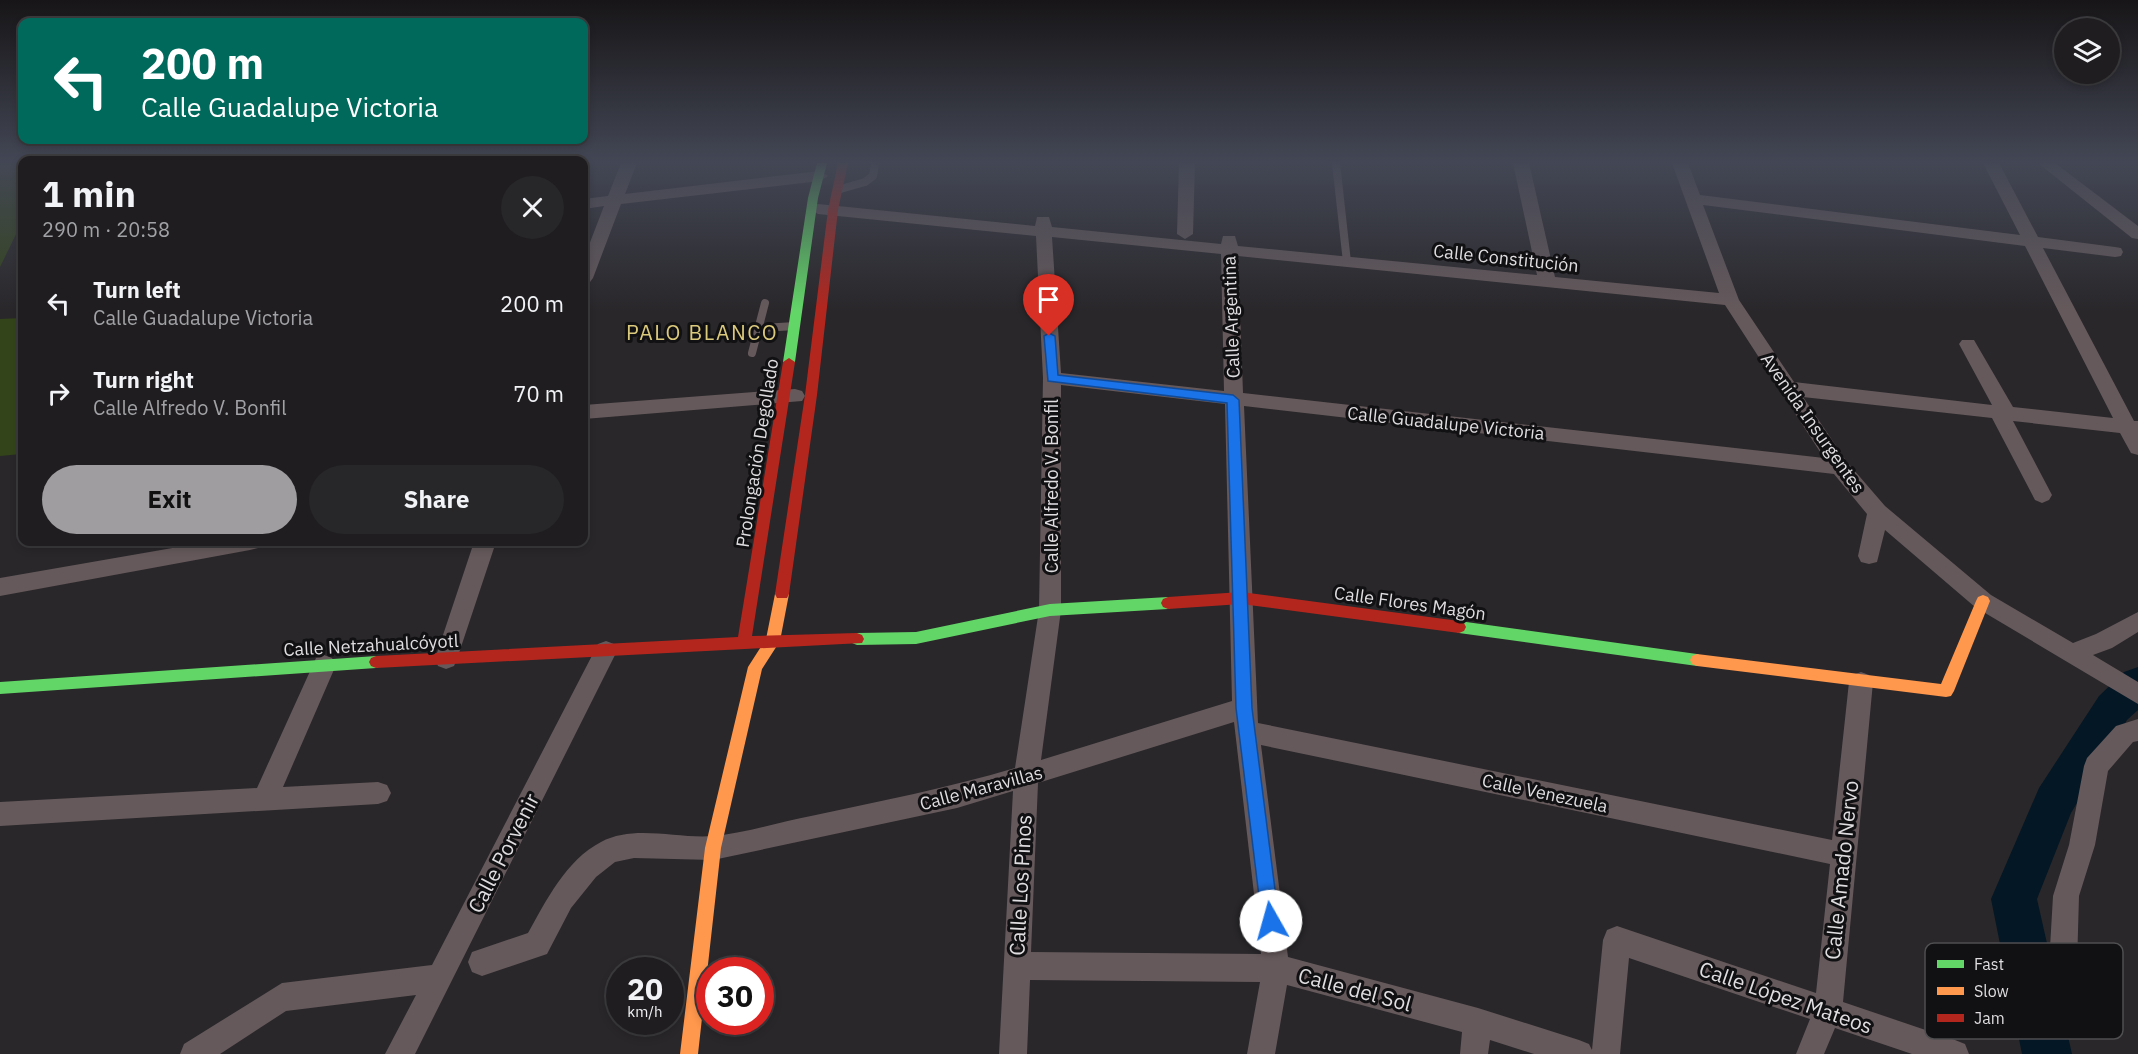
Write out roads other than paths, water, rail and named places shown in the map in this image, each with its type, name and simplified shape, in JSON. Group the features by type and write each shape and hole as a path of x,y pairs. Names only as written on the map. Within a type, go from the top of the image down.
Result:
{"street":[{"path":"588,268 610,212"},
{"name":"Prolongación Degollado","path":"744,643 795,326 811,212"},
{"path":"688,1054 713,848 755,667 773,641 811,395 833,212"},
{"name":"Calle Constitución","path":"936,212 1229,245 1728,294"},
{"path":"1185,234 1186,212"},
{"path":"1532,212 1546,276"},
{"name":"Avenida Insurgentes","path":"1698,212 1728,294 1786,388 1840,467 1878,512 1983,601 2138,694"},
{"path":"1797,212 2115,252"},
{"path":"2017,212 2132,428 2138,448"},
{"path":"2109,212 2138,234"},
{"name":"Calle Constitución","path":"1043,225 1185,234 1229,245"},
{"name":"Calle Alfredo V. Bonfil","path":"1043,225 1052,378 1050,610"},
{"name":"Calle Argentina","path":"1229,245 1246,720 1276,968 1261,1054"},
{"path":"1968,344 2042,495"},
{"name":"Calle Guadalupe Victoria","path":"1052,378 1840,467"},
{"path":"1786,388 2132,428"},
{"path":"588,412 811,395"},
{"path":"1869,556 1878,512"},
{"path":"0,587 228,546"},
{"path":"446,659 484,546"},
{"name":"Calle Flores Magón","path":"744,643 915,638 1050,610 1241,598 1861,682 1946,691 1983,601"},
{"name":"Calle Los Pinos","path":"1013,1054 1026,777 1050,610"},
{"path":"2079,657 2138,621"},
{"path":"744,643 755,667"},
{"name":"Calle Netzahualcóyotl","path":"0,688 324,665 744,643"},
{"name":"Calle Porvenir","path":"399,1054 606,651"},
{"path":"266,798 324,665"},
{"name":"Calle Amado Nervo","path":"1810,1054 1828,1011 1861,682"},
{"name":"Calle Maravillas","path":"482,962 537,944 562,898 586,868 609,851 634,846 713,848 957,797 1246,720"},
{"name":"Calle Venezuela","path":"1246,720 1842,854"},
{"path":"2064,943 2066,896 2082,845 2096,766 2125,734 2138,730"},
{"path":"0,814 378,793"},
{"name":"Calle López Mateos","path":"1606,1054 1617,940 1955,1054"},
{"name":"Calle del Sol","path":"1016,966 1276,968 1478,1022 1579,1054"},
{"path":"194,1054 282,997 440,978"},
{"path":"1474,1054 1478,1022"}],"lane":[{"path":"1342,212 1347,257"},
{"path":"752,353 765,303"},
{"path":"760,328 795,326"}],"waterway":[{"path":"2023,943 2014,899 2054,802 2113,708 2138,684"},
{"path":"2044,1039 2047,1054"}],"district":[{"name":"PALO BLANCO","path":"702,332"}]}
